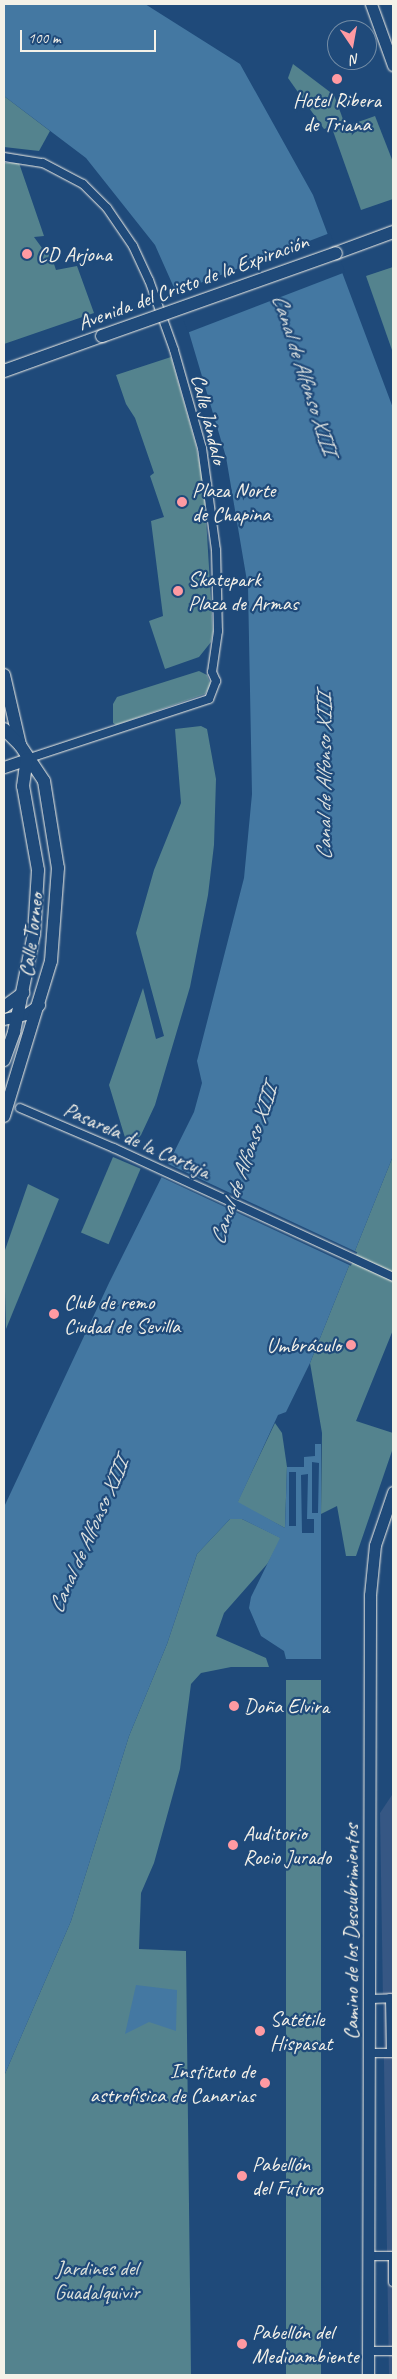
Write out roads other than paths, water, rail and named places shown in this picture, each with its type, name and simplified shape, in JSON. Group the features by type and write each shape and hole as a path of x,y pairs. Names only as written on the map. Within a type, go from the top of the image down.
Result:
{"main road":[{"name":"Avenida del Cristo de la Expiración","path":"5,370 393,232"},
{"name":"Calle Torneo","path":"4,675 20,745 27,759 44,781 58,868 54,936 39,1005 24,1015 14,1032 4,1060"},
{"name":"Calle Torneo","path":"4,729 20,745"},
{"name":"Calle Torneo","path":"6,1110 24,1015 22,994 34,934 38,870 23,786 27,759"},
{"path":"4,1008 22,994"},
{"path":"14,1032 26,1022 24,1015"}],"street":[{"path":"371,4 393,65"},
{"name":"Calle Jándalo","path":"4,157 43,163 83,184 120,226 148,280 174,350 202,448 216,550 218,631 212,672 216,682 209,699 27,759"},
{"path":"4,766 27,759"},
{"path":"4,1008 24,1015"},
{"path":"4,1019 24,1015"},
{"name":"Pasarela de la Cartuja","path":"20,1108 114,1148 393,1277"},
{"name":"Camino de los Descubrimientos","path":"368,2375 370,1595 376,1546 393,1492"},
{"path":"369,2052 392,2052 392,1998 370,1999"},
{"path":"369,2256 393,2256 393,2282"},
{"path":"368,2351 393,2351"}],"water":[{"name":"Canal de Alfonso XIII","path":"4,4 145,4 240,64 313,195 393,408 393,1156 310,1363 286,1412 278,1415 238,1502 285,1528 287,1467 304,1467 304,1457 315,1456 315,1444 321,1444 321,1659 286,1659 284,1651 261,1636 249,1608 251,1597 280,1538 242,1519 230,1519 197,1554 167,1644 129,1736 71,1921 4,2076 4,1507 109,1283 194,1112 202,1083 197,1061 244,878 252,794 248,587 226,457 179,299 155,245 86,158 4,96","holes":["312,1462 319,1463 318,1513 312,1513","289,1472 296,1472 296,1526 289,1526","308,1474 307,1519 314,1519 314,1533 302,1533 301,1475"]},
{"path":"136,1985 177,1990 176,2031 149,2022 125,2034"}],"place":[{"name":"Hotel Ribera de Triana","path":"337,79"},
{"name":"CD Arjona","path":"27,254"},
{"name":"Plaza Norte de Chapina","path":"182,502"},
{"name":"Skatepark Plaza de Armas","path":"178,591"},
{"name":"Club de remo Ciudad de Sevilla","path":"54,1314"},
{"name":"Umbráculo","path":"351,1345"},
{"name":"Doña Elvira","path":"234,1706"},
{"name":"Auditorio Rocio Jurado","path":"233,1845"},
{"name":"Satétile Hispasat","path":"260,2031"},
{"name":"Instituto de astrofisica de Canarias","path":"265,2083"},
{"name":"Pabellón del Futuro","path":"242,2176"},
{"name":"Pabellón del Medioambiente","path":"242,2344"}],"park label":[{"name":"Jardines del Guadalquivir","path":"97,2280"}]}
